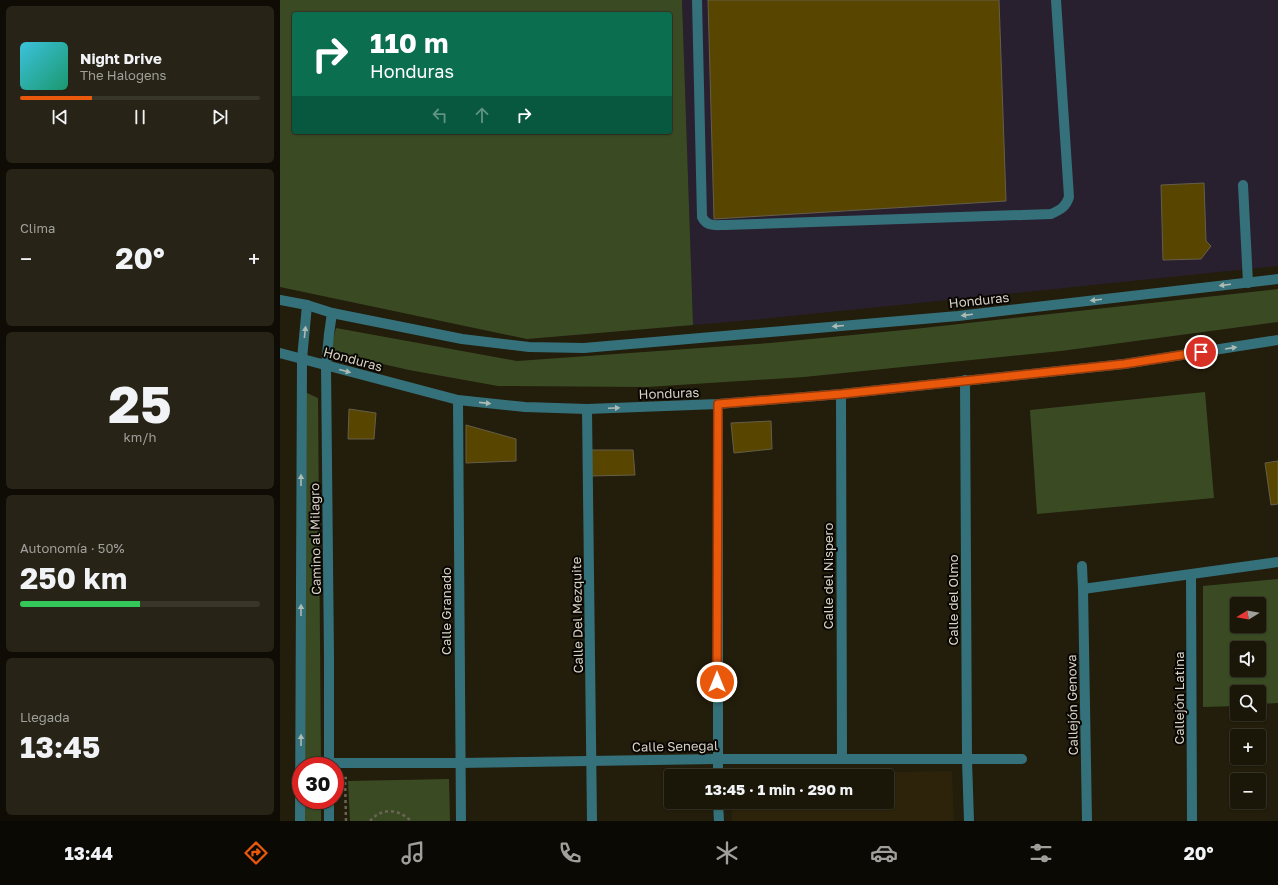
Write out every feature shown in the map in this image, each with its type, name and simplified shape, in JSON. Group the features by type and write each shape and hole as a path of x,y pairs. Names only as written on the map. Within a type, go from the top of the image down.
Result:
{"street":[{"path":"697,0 702,217 705,222 709,224 725,226 1051,214 1060,210 1067,204 1069,198 1056,0"},
{"path":"1243,185 1248,282"},
{"name":"Honduras","path":"280,300 307,305 332,313 462,339 529,347 584,348 958,316 1278,279"},
{"path":"300,821 302,359 307,305"},
{"name":"Camino al Milagro","path":"329,757 326,366 332,313"},
{"name":"Honduras","path":"280,353 458,400 526,407 587,410 718,404 841,394 1124,364 1278,341"},
{"name":"Calle del Olmo","path":"965,380 968,821"},
{"name":"Calle del Nispero","path":"841,394 842,758"},
{"name":"Calle Granado","path":"458,400 459,763 461,821"},
{"path":"718,404 718,769"},
{"name":"Calle Del Mezquite","path":"587,410 592,821"},
{"path":"1084,589 1278,562"},
{"name":"Callejón Genova","path":"1082,566 1084,589 1087,821"},
{"name":"Callejón Latina","path":"1191,575 1192,821"},
{"name":"Calle Senegal","path":"344,765 592,760 842,758 967,760 1022,759"},
{"path":"329,809 329,821"},
{"path":"718,809 719,821"}],"path":[{"path":"346,821 345,778 353,778"},
{"path":"370,821 377,815 389,811 402,813 411,821"}],"shaded area":[{"path":"682,0 1278,0 1278,266 693,325"},
{"path":"952,771 954,821 732,821 732,809 894,809 894,772"}],"green space":[{"path":"280,0 682,0 693,325 527,339 280,287"},
{"path":"1278,289 1278,322 1061,351 804,377 647,387 498,386 409,370 330,352 336,328 517,361 770,343 914,329"},
{"path":"305,392 318,398 321,757 305,757"},
{"path":"1205,392 1214,498 1037,514 1030,410"},
{"path":"1278,579 1278,703 1266,704 1266,685 1230,685 1230,706 1203,707 1203,586"},
{"path":"449,779 450,821 350,821 348,781"},
{"path":"305,809 321,809 321,821 305,821"}],"building":[{"path":"708,0 999,0 1006,201 714,219"},
{"path":"1204,183 1206,241 1211,246 1201,259 1163,260 1161,185"},
{"path":"349,409 376,413 374,439 348,439"},
{"path":"771,421 772,449 734,453 731,423"},
{"path":"466,425 516,439 516,461 466,463"},
{"path":"590,450 633,450 635,475 590,476"},
{"path":"1278,461 1278,504 1271,505 1265,463"}],"route":[{"path":"717,682 718,404 841,394 1124,364 1201,352"}]}
